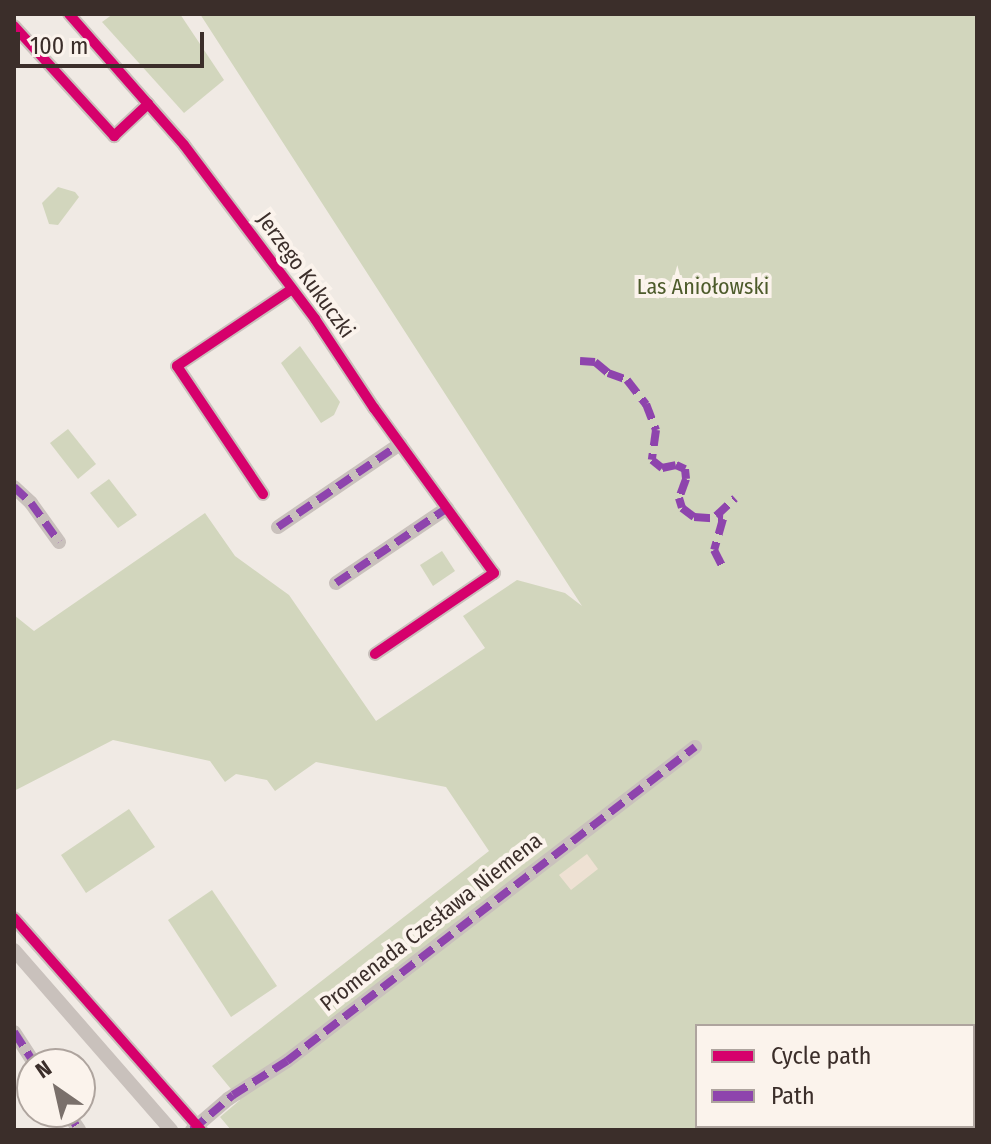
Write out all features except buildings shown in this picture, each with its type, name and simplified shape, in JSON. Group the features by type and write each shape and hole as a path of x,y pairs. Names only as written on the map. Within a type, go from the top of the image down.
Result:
{"street":[{"name":"Jerzego Kukuczki","path":"69,14 184,145 292,289 494,573 375,654"},
{"path":"14,26 114,136 148,104"},
{"path":"263,494 177,366 292,289"},
{"path":"278,527 400,444"},
{"path":"14,487 31,503 59,542"},
{"path":"336,583 447,508"},
{"name":"Promenada Czesława Niemena","path":"192,1130 228,1099 287,1061 695,747"},
{"path":"14,918 201,1130"},
{"path":"14,950 171,1130"}],"green space":[{"path":"113,14 180,14 224,80 184,113 102,22"},
{"name":"Las Aniołowski","path":"200,14 977,14 977,1130 231,1130 220,1117 240,1100 212,1066 489,851 446,787 316,762 275,791 267,780 236,774 225,782 210,761 113,740 14,791 14,615 34,631 205,513 235,556 289,595 376,721 485,648 463,616 517,580 565,593 582,606"},
{"path":"58,187 75,192 79,197 58,225 49,224 42,203"},
{"path":"300,346 340,402 334,415 321,423 281,363"},
{"path":"68,429 96,464 78,479 50,443"},
{"path":"109,479 137,515 118,528 90,493"},
{"path":"442,551 455,571 433,586 420,565"},
{"path":"129,809 155,847 86,893 61,855"},
{"path":"212,890 277,986 231,1017 168,920"}],"shaded area":[{"path":"587,854 598,869 571,890 559,875"}],"marked path":[{"path":"580,361 595,362 608,373 627,380 646,404 656,430 652,460 662,468 676,465 685,469 686,479 679,498 682,508 694,517 723,519 714,550 724,570"},
{"path":"278,527 400,444"},
{"path":"14,487 31,503 59,542"},
{"path":"716,516 735,498"},
{"path":"336,583 447,508"},
{"path":"192,1130 233,1095 287,1061 695,747"},
{"path":"14,1032 24,1048"}],"cycle path":[{"path":"69,14 184,145 315,319 374,408 494,573 375,654"},
{"path":"14,26 114,136 148,104"},
{"path":"263,494 177,366 292,289"},
{"path":"14,918 201,1130"}]}
